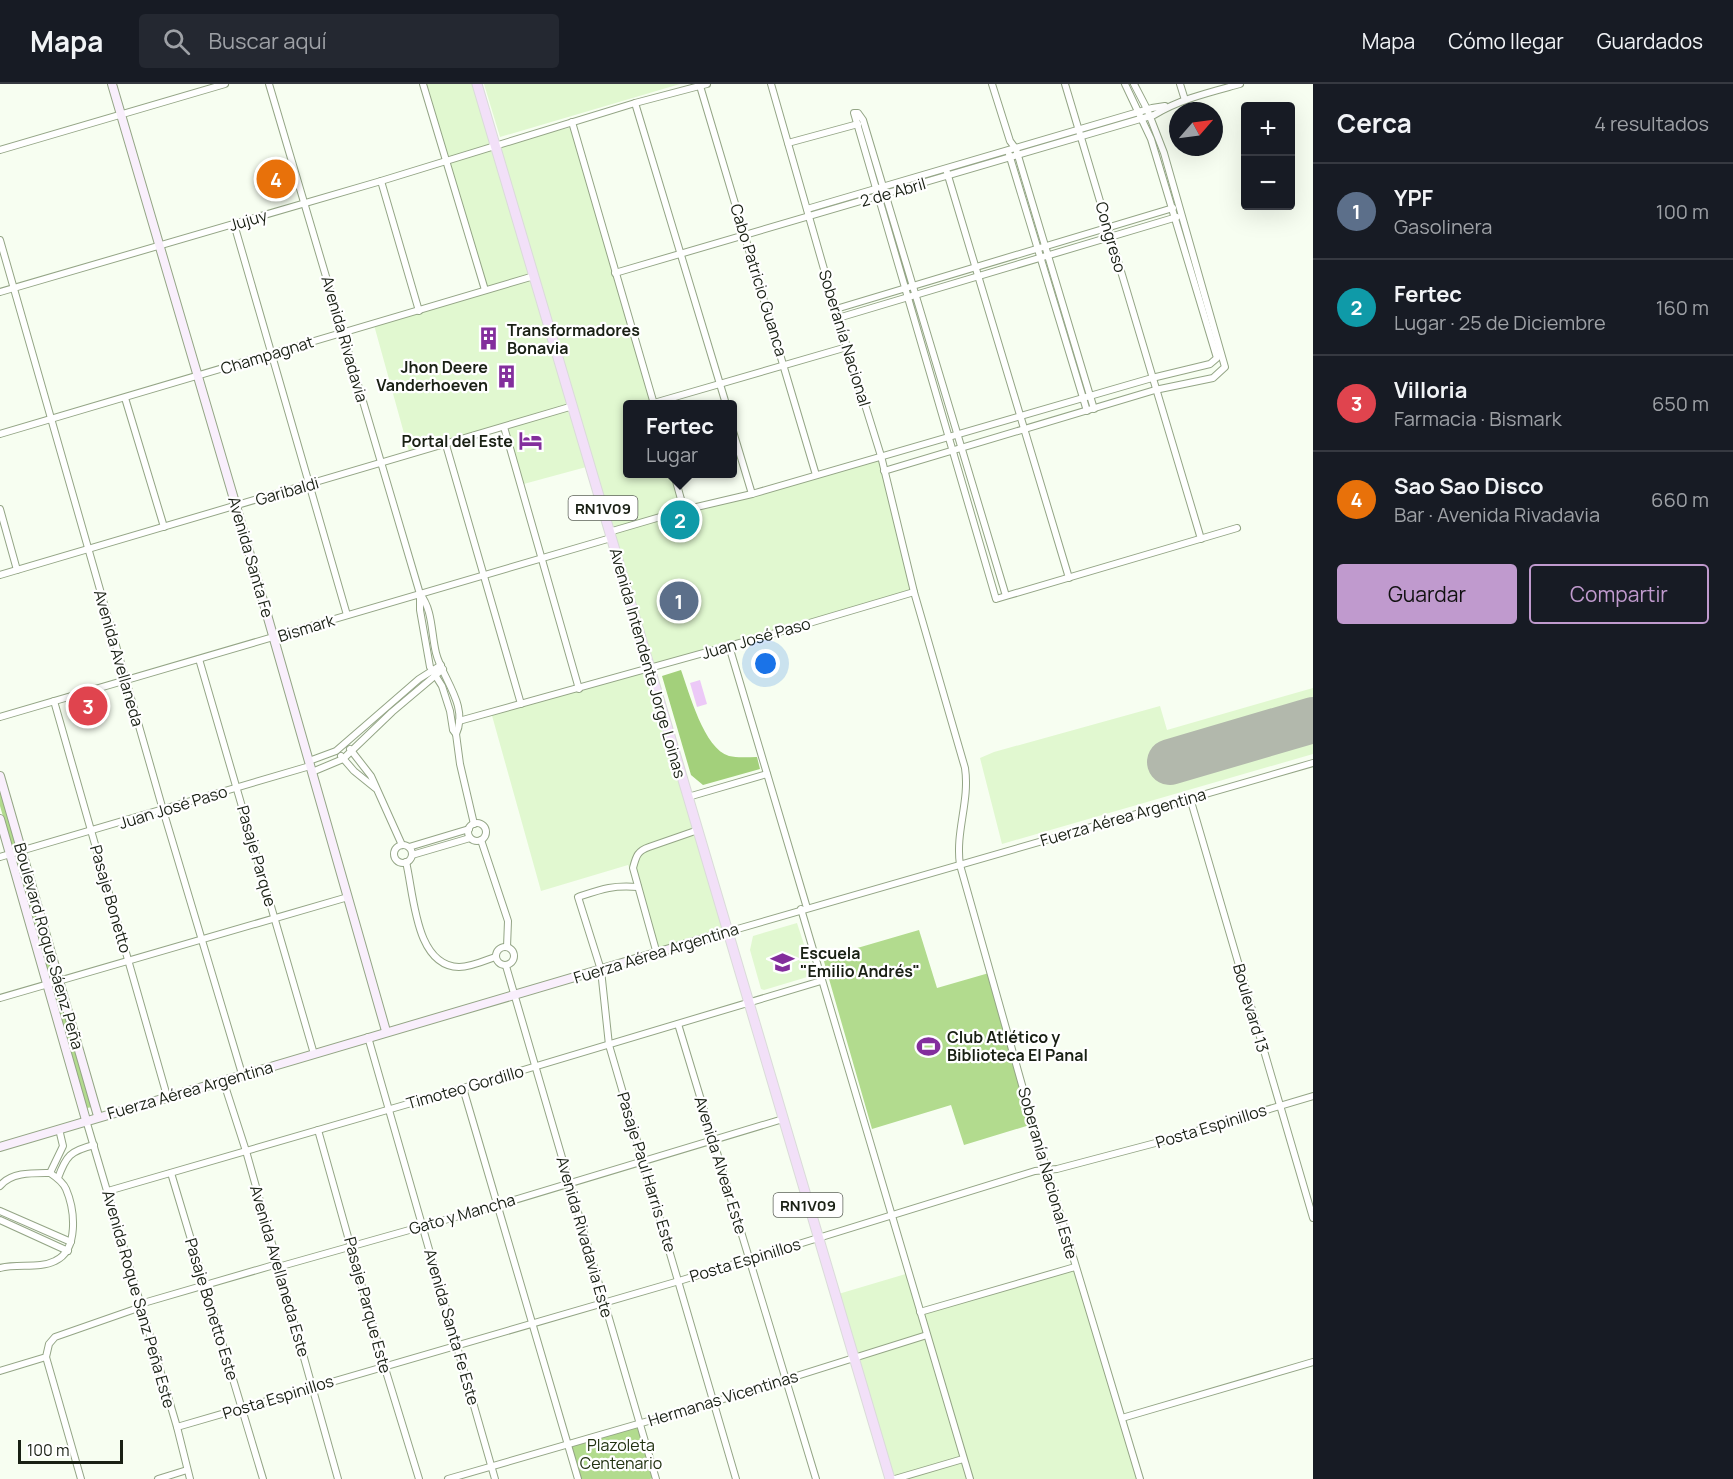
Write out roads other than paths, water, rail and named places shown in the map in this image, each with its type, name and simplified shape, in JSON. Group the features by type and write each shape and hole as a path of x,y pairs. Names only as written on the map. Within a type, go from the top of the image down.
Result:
{"main road":[{"name":"Avenida Intendente Jorge Loinas","path":"477,84 727,932"},
{"name":"RN1V09","path":"727,932 890,1479"}],"street":[{"name":"Avenida Santa Fe","path":"112,84 274,637 386,1031"},
{"path":"0,150 225,84"},
{"name":"Avenida Rivadavia","path":"269,84 420,594 420,610 433,673 442,686 456,734"},
{"path":"423,84 485,290"},
{"name":"Soberanía Nacional","path":"771,84 838,318 881,456 914,592"},
{"path":"992,84 1010,141 1017,152 1044,256 1091,410"},
{"name":"Congreso","path":"1065,84 1201,539"},
{"path":"884,471 1155,390 1213,378 1225,367 1164,153 1146,117 1139,111 1125,84"},
{"path":"1134,84 1147,109 1146,117 1151,139 1174,218"},
{"path":"1180,84 1185,100"},
{"name":"2 de Abril","path":"807,209 947,172 1080,133 1146,117 1185,100 1240,84"},
{"name":"Jujuy","path":"0,292 381,181 635,103 703,85"},
{"name":"Cabo Patricio Guanca","path":"703,85 816,475"},
{"path":"635,103 724,400"},
{"name":"2 de Abril","path":"1080,133 1139,111 1168,106"},
{"path":"880,188 865,125 858,113 854,113 857,124 880,188 883,195 909,287 963,448 1006,596"},
{"path":"572,122 653,400"},
{"path":"788,143 857,124 865,125"},
{"path":"1010,141 1009,154 1042,248"},
{"path":"947,172 1069,578"},
{"name":"2 de Abril","path":"615,273 883,195 947,172"},
{"path":"381,181 419,311"},
{"path":"836,309 1179,206"},
{"path":"838,318 1182,216"},
{"name":"Bismark","path":"0,717 541,559 684,510 752,494 1152,378 1210,364 1217,358 1174,218"},
{"path":"234,224 347,615"},
{"name":"Avenida Avellaneda","path":"0,240 163,810 242,1074"},
{"name":"Champagnat","path":"0,434 534,276"},
{"path":"912,296 952,451 996,599 1237,528"},
{"path":"666,400 847,347"},
{"path":"125,398 164,527"},
{"name":"Garibaldi","path":"0,575 573,406"},
{"path":"504,427 579,688"},
{"path":"737,444 752,494"},
{"path":"446,445 521,704"},
{"path":"675,478 684,510"},
{"path":"0,509 17,570"},
{"name":"Juan José Paso","path":"459,721 914,592"},
{"name":"Soberanía Nacional Este","path":"914,592 968,784 958,849 960,865 1075,1266 1140,1479"},
{"name":"Avenida Rivadavia","path":"420,594 426,601 434,646 456,697 459,721 456,734 471,827 470,838"},
{"path":"729,646 767,774 821,981 970,1479"},
{"name":"Pasaje Parque","path":"199,659 314,1054"},
{"name":"Juan José Paso","path":"0,857 310,766 343,759 442,667"},
{"name":"Juan José Paso","path":"310,766 346,744 419,679 433,673"},
{"name":"Pasaje Bonetto","path":"54,701 168,1096"},
{"path":"346,744 365,766 375,789 412,855"},
{"path":"337,750 343,759 375,789"},
{"name":"Fuerza Aérea Argentina","path":"0,1147 386,1031 1313,763"},
{"path":"688,797 767,774"},
{"name":"Boulevard Roque Sáenz Peña","path":"0,776 98,1116"},
{"name":"Boulevard 13","path":"1190,798 1313,1218"},
{"name":"Boulevard Roque Sáenz Peña","path":"0,819 86,1120"},
{"name":"Avenida Rivadavia","path":"471,827 480,824 486,833 481,840 508,921 507,947 512,951 514,957 512,963 506,966 514,995"},
{"path":"471,827 397,848 395,855 400,862 406,862 412,855 470,838 475,841 481,840"},
{"path":"657,954 633,868 636,855 648,847 698,830"},
{"path":"406,862 424,940 431,954 442,962 457,967 495,957 499,949 507,947"},
{"name":"Pasaje Paul Harris Este","path":"638,887 607,887 578,897 601,970 609,1045 736,1479"},
{"path":"0,998 348,897"},
{"path":"495,957 498,963 506,966"},
{"name":"Timoteo Gordillo","path":"108,1191 821,981"},
{"name":"Avenida Rivadavia Este","path":"514,995 656,1479"},
{"name":"Avenida Alvear Este","path":"678,1024 816,1479"},
{"name":"Avenida Santa Fe Este","path":"368,1037 424,1225 495,1479"},
{"name":"Avenida Avellaneda Este","path":"242,1074 224,1083 246,1151 338,1479"},
{"path":"463,1088 578,1479"},
{"name":"Posta Espinillos","path":"177,1427 679,1281 1035,1171 1057,1169 1163,1141 1313,1096"},
{"name":"Gato y Mancha","path":"46,1357 49,1344 55,1337 140,1305 205,1284 274,1265 278,1267 498,1205 783,1119"},
{"name":"Avenida Roque Sanz Peña Este","path":"86,1120 177,1427 190,1479"},
{"path":"50,1173 63,1146 59,1129"},
{"name":"Pasaje Parque Este","path":"318,1130 384,1365 419,1479"},
{"path":"58,1178 64,1160 71,1153 94,1145"},
{"path":"0,1186 5,1180 15,1176 50,1173 58,1178 66,1188 72,1232 68,1251 57,1260 48,1264 21,1264 0,1268"},
{"name":"Pasaje Bonetto Este","path":"171,1173 263,1479"},
{"path":"0,1211 71,1242"},
{"path":"0,1220 68,1251"},
{"path":"920,1312 1075,1266"},
{"name":"Hermanas Vicentinas","path":"448,1479 714,1402 927,1335"},
{"path":"0,1371 46,1357 81,1479"},
{"path":"1122,1418 1313,1362"},
{"path":"895,1479 963,1459"},
{"path":"158,1479 187,1470"}],"place":[{"name":"Sao Sao Disco","path":"276,179"},
{"name":"Transformadores Bonavia","path":"489,339"},
{"name":"Jhon Deere Vanderhoeven","path":"506,376"},
{"name":"Portal del Este","path":"531,441"},
{"name":"Fertec","path":"680,520"},
{"name":"YPF","path":"679,601"},
{"name":"Villoria","path":"88,706"},
{"name":"Escuela \"Emilio Andrés\"","path":"782,962"},
{"name":"Club Atlético y Biblioteca El Panal","path":"929,1046"}],"park label":[{"name":"Plazoleta Centenario","path":"621,1454"}]}
